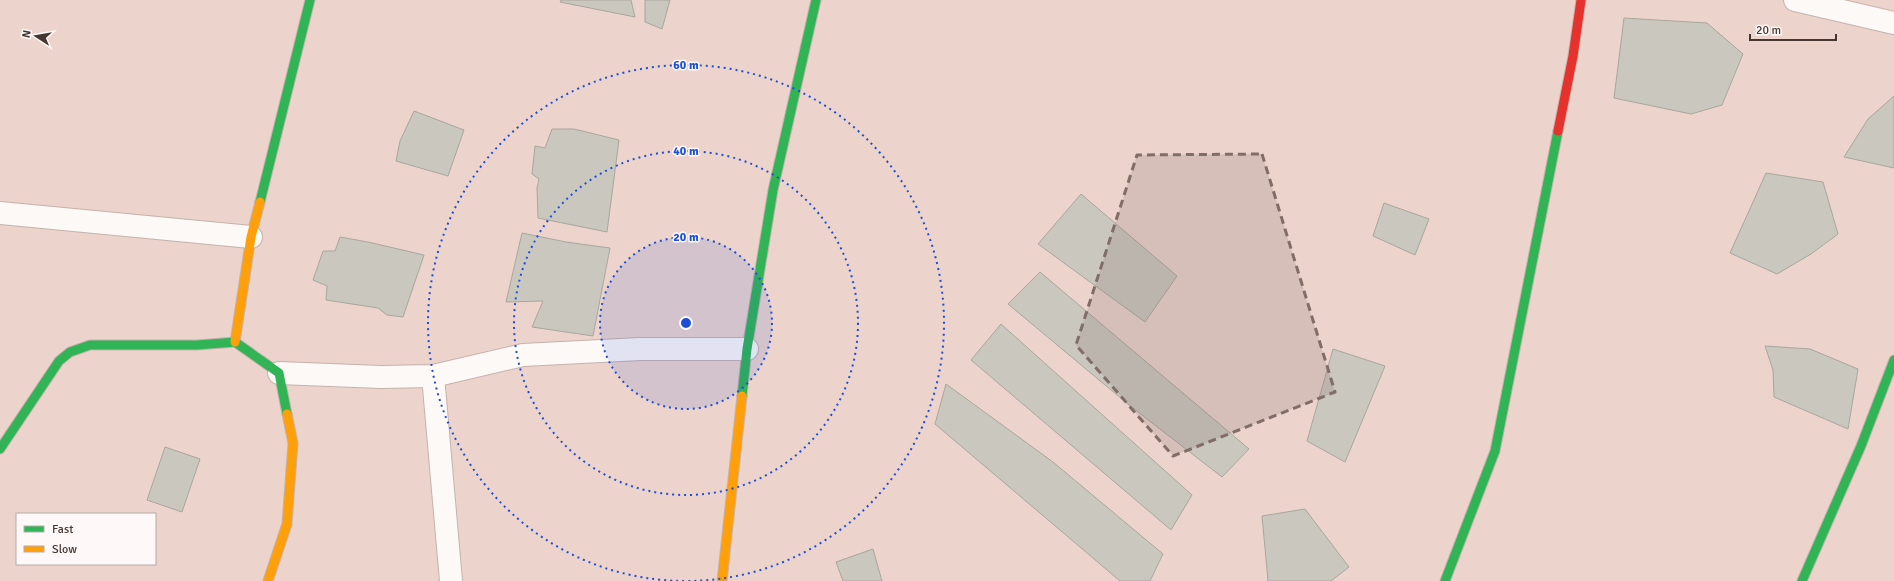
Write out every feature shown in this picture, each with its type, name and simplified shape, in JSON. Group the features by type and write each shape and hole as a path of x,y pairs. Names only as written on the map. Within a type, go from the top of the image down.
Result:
{"street":[{"path":"235,342 252,237 310,0"},
{"path":"722,581 747,349 773,190 816,0"},
{"path":"1445,581 1495,451 1573,56 1581,0"},
{"path":"1795,0 1894,23"},
{"path":"0,214 252,237"},
{"path":"0,449 59,361 70,352 90,345 197,345 235,342 279,373 381,376 433,376 523,355 640,349 747,349"},
{"path":"1802,581 1861,446 1894,360"},
{"path":"268,581 287,524 293,443 279,373"},
{"path":"433,376 451,581"}],"highlighted area":[{"path":"1262,154 1335,392 1173,456 1076,345 1137,155"}],"building":[{"path":"561,0 631,0 635,17 560,2"},
{"path":"645,0 670,0 662,29 645,22"},
{"path":"1624,18 1707,23 1743,54 1722,105 1691,114 1614,98"},
{"path":"1894,96 1894,168 1844,157 1868,119"},
{"path":"414,111 464,130 448,176 396,161 400,141"},
{"path":"552,129 574,129 619,140 607,232 538,218 537,188 539,179 532,174 535,146 545,148"},
{"path":"1766,173 1823,182 1838,234 1811,254 1777,274 1730,253"},
{"path":"1081,194 1177,276 1145,322 1038,244"},
{"path":"1384,203 1429,219 1415,255 1373,236"},
{"path":"522,233 566,242 610,248 593,336 532,327 543,301 506,302"},
{"path":"340,237 424,255 403,317 387,315 378,308 326,300 327,286 313,280 323,251 335,251"},
{"path":"1040,272 1249,449 1222,477 1129,405 1008,304"},
{"path":"1001,324 1192,495 1171,530 971,360"},
{"path":"1765,346 1810,349 1858,369 1848,429 1774,397 1773,370"},
{"path":"1333,349 1385,366 1345,462 1307,441"},
{"path":"946,384 1053,462 1163,554 1150,581 1120,581 935,424"},
{"path":"165,447 200,459 182,512 147,500"},
{"path":"1305,509 1349,567 1331,581 1268,581 1262,516"},
{"path":"873,549 882,581 843,581 836,562"}],"traffic: fast":[{"path":"260,202 310,0"},
{"path":"742,396 747,349 773,190 816,0"},
{"path":"1445,581 1495,451 1558,131"},
{"path":"0,449 59,361 70,352 90,345 197,345 235,342 279,373 287,414"},
{"path":"1802,581 1861,446 1894,360"}],"traffic: slow":[{"path":"235,342 251,237 260,202"},
{"path":"722,581 742,396"},
{"path":"268,581 287,524 293,443 287,414"}],"traffic: jam":[{"path":"1558,131 1573,56 1581,0"}]}
